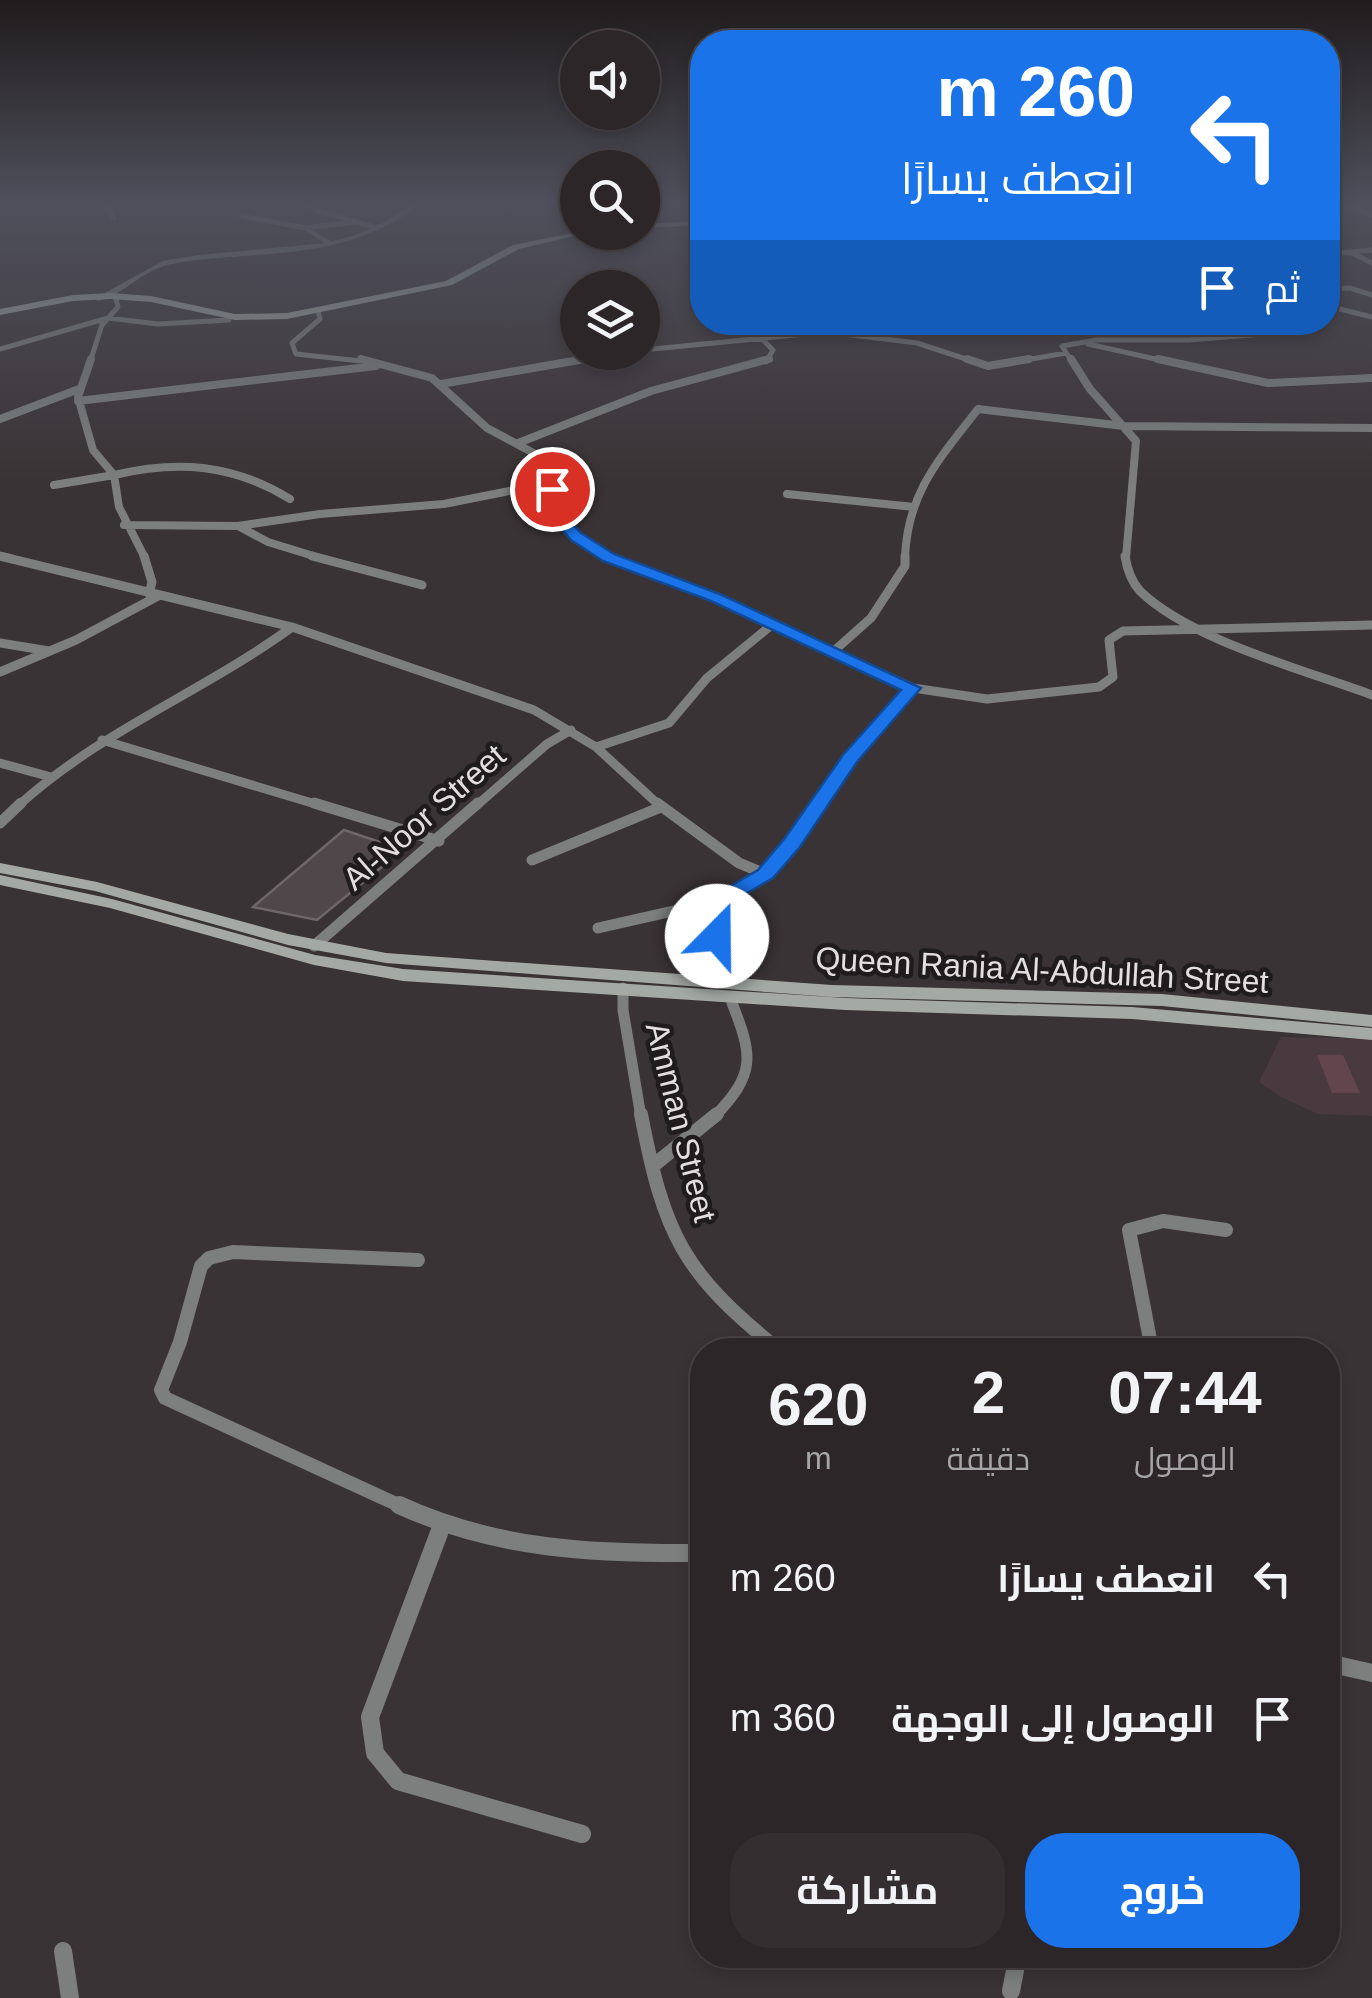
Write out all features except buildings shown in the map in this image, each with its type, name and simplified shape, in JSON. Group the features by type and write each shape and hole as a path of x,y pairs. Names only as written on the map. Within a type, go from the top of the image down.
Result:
{"main road":[{"path":"0,314 73,298 127,297"},
{"path":"134,297 247,318 318,310 380,297"},
{"path":"0,314 107,298 182,307"},
{"name":"Queen Rania Al-Abdullah Street","path":"0,868 109,889 314,946 386,958 832,990 1144,999 1372,1021"},
{"name":"Queen Rania Al-Abdullah Street","path":"0,880 112,904 347,967 404,974 829,1003 1112,1012 1372,1034"}],"street":[{"path":"107,298 118,307 100,329 78,401 94,454 114,474"},
{"path":"1340,309 1372,318"},
{"path":"318,310 320,320 292,341 296,354 353,357 440,384 483,425 539,456 563,522 584,542 608,557 774,623 912,688 987,699 1091,689 1106,684 1113,676 1109,640 1113,634 1372,626"},
{"path":"0,349 108,318 158,324 229,320"},
{"path":"80,326 100,329"},
{"path":"660,348 782,335"},
{"path":"860,335 917,342 992,366 1066,353"},
{"path":"1251,335 1063,345 1090,390 1136,441 1126,538 1128,572 1153,604 1205,632 1372,695"},
{"path":"518,444 651,392 759,365 769,360 773,350 760,338"},
{"path":"1079,342 1258,382 1301,384 1372,378"},
{"path":"440,384 560,363"},
{"path":"78,401 384,366"},
{"path":"0,419 79,389"},
{"path":"836,650 871,618 905,566 906,526 914,507 936,463 978,409 1124,426 1372,428"},
{"path":"54,485 158,465 213,466 254,478 290,499"},
{"path":"114,474 112,486 124,525 150,569 154,595"},
{"path":"124,525 238,526 320,514 444,504 550,483"},
{"path":"787,494 914,507"},
{"path":"238,526 244,534 280,548 422,585"},
{"path":"0,556 292,628 496,694 596,747 661,807 739,863 766,874"},
{"path":"0,672 49,651 154,595"},
{"path":"596,747 668,723 707,678 774,623"},
{"path":"0,823 51,776 102,740 212,682 292,628"},
{"path":"0,644 49,651"},
{"path":"598,928 722,900 766,874 850,758 912,688"},
{"name":"Al-Noor Street","path":"314,946 547,744 570,730"},
{"path":"102,740 439,841"},
{"path":"0,763 51,776"},
{"path":"532,860 661,807"},
{"path":"710,981 722,900"},
{"name":"Amman Street","path":"623,988 623,1010 654,1165 685,1257 711,1290 765,1338"},
{"path":"654,1165 717,1115 745,1072 750,1050 732,1003"},
{"path":"1150,1338 1129,1230 1142,1222 1158,1221 1226,1230"},
{"path":"418,1260 233,1252 209,1258 201,1266 193,1287 180,1342 161,1390 170,1403 442,1525 485,1540 541,1551 690,1553"},
{"path":"442,1525 370,1717 371,1749 382,1768 398,1781 582,1834"},
{"path":"1340,1666 1372,1674"},
{"path":"63,1951 70,1998"},
{"path":"1011,1991 1015,1968"}],"shaded area":[{"path":"1281,1037 1372,1039 1372,1116 1318,1114 1259,1082"},
{"path":"1317,1055 1343,1055 1360,1093 1332,1093"}],"route":[{"path":"552,489 563,522 576,536 608,557 716,598 912,688 894,713 850,758 766,874 722,900 717,936"}]}
